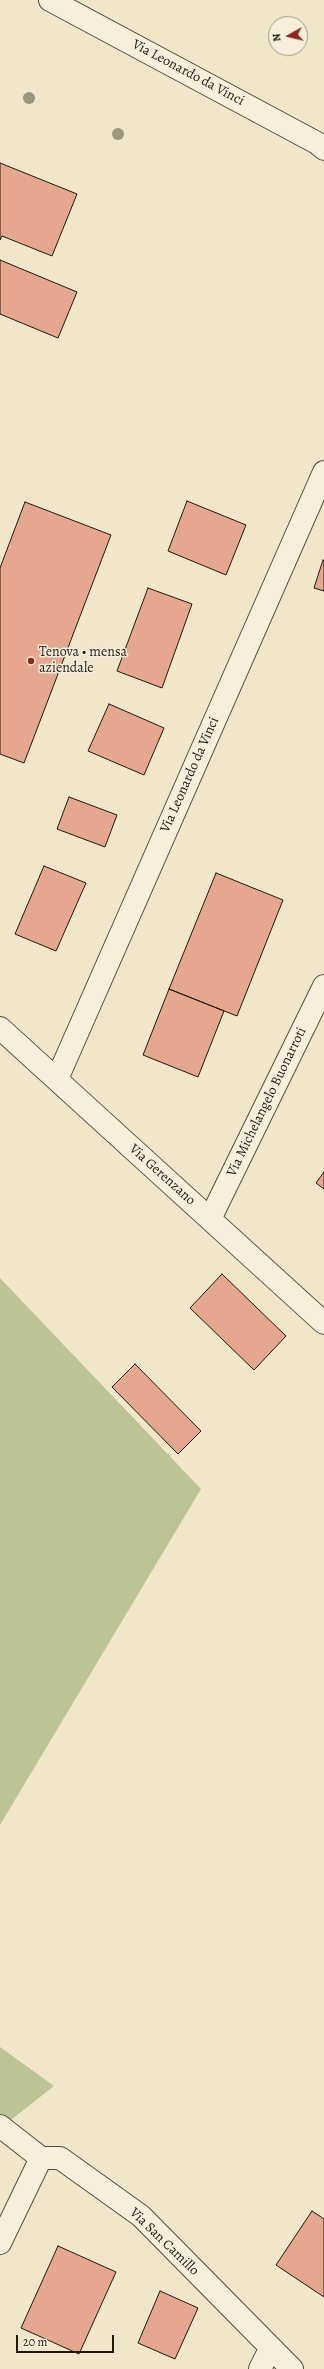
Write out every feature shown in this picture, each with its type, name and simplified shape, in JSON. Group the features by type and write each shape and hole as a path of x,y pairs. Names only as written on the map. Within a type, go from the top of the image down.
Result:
{"street":[{"name":"Via Leonardo da Vinci","path":"50,0 317,143 324,149"},
{"name":"Via Leonardo da Vinci","path":"57,1079 324,472"},
{"name":"Via Michelangelo Buonarroti","path":"210,1219 324,986"},
{"name":"Via Gerenzano","path":"0,1028 324,1323"},
{"path":"0,2126 41,2158 0,2243"},
{"name":"Via San Camillo","path":"41,2158 60,2158 141,2216 270,2349 292,2369"},
{"path":"260,2369 270,2349"}],"green space":[{"path":"0,1278 201,1489 0,1825"},
{"path":"0,2047 54,2086 2,2127 0,2125"}],"building":[{"path":"0,163 77,194 52,256 2,236 0,240"},
{"path":"0,260 77,292 58,338 0,314"},
{"path":"187,501 246,525 226,575 168,551"},
{"name":"Tenova • mensa aziendale","path":"25,502 111,535 24,763 0,754 0,568"},
{"path":"323,560 324,561 324,591 314,588"},
{"path":"148,588 192,604 162,688 117,671"},
{"path":"109,704 164,728 144,775 88,751"},
{"path":"69,797 117,815 105,847 57,829"},
{"path":"44,866 86,883 56,951 15,934"},
{"path":"216,873 283,900 237,1016 169,989"},
{"path":"169,989 224,1011 198,1077 143,1055"},
{"path":"324,1172 324,1189 316,1183"},
{"path":"222,1274 286,1336 254,1370 190,1308"},
{"path":"135,1364 201,1431 178,1454 112,1387"},
{"path":"312,2211 324,2219 324,2297 276,2265"},
{"path":"58,2246 116,2272 79,2354 21,2328"},
{"path":"160,2291 198,2308 175,2359 138,2343"}],"place":[{"name":"Tenova • mensa aziendale","path":"31,661"}]}
